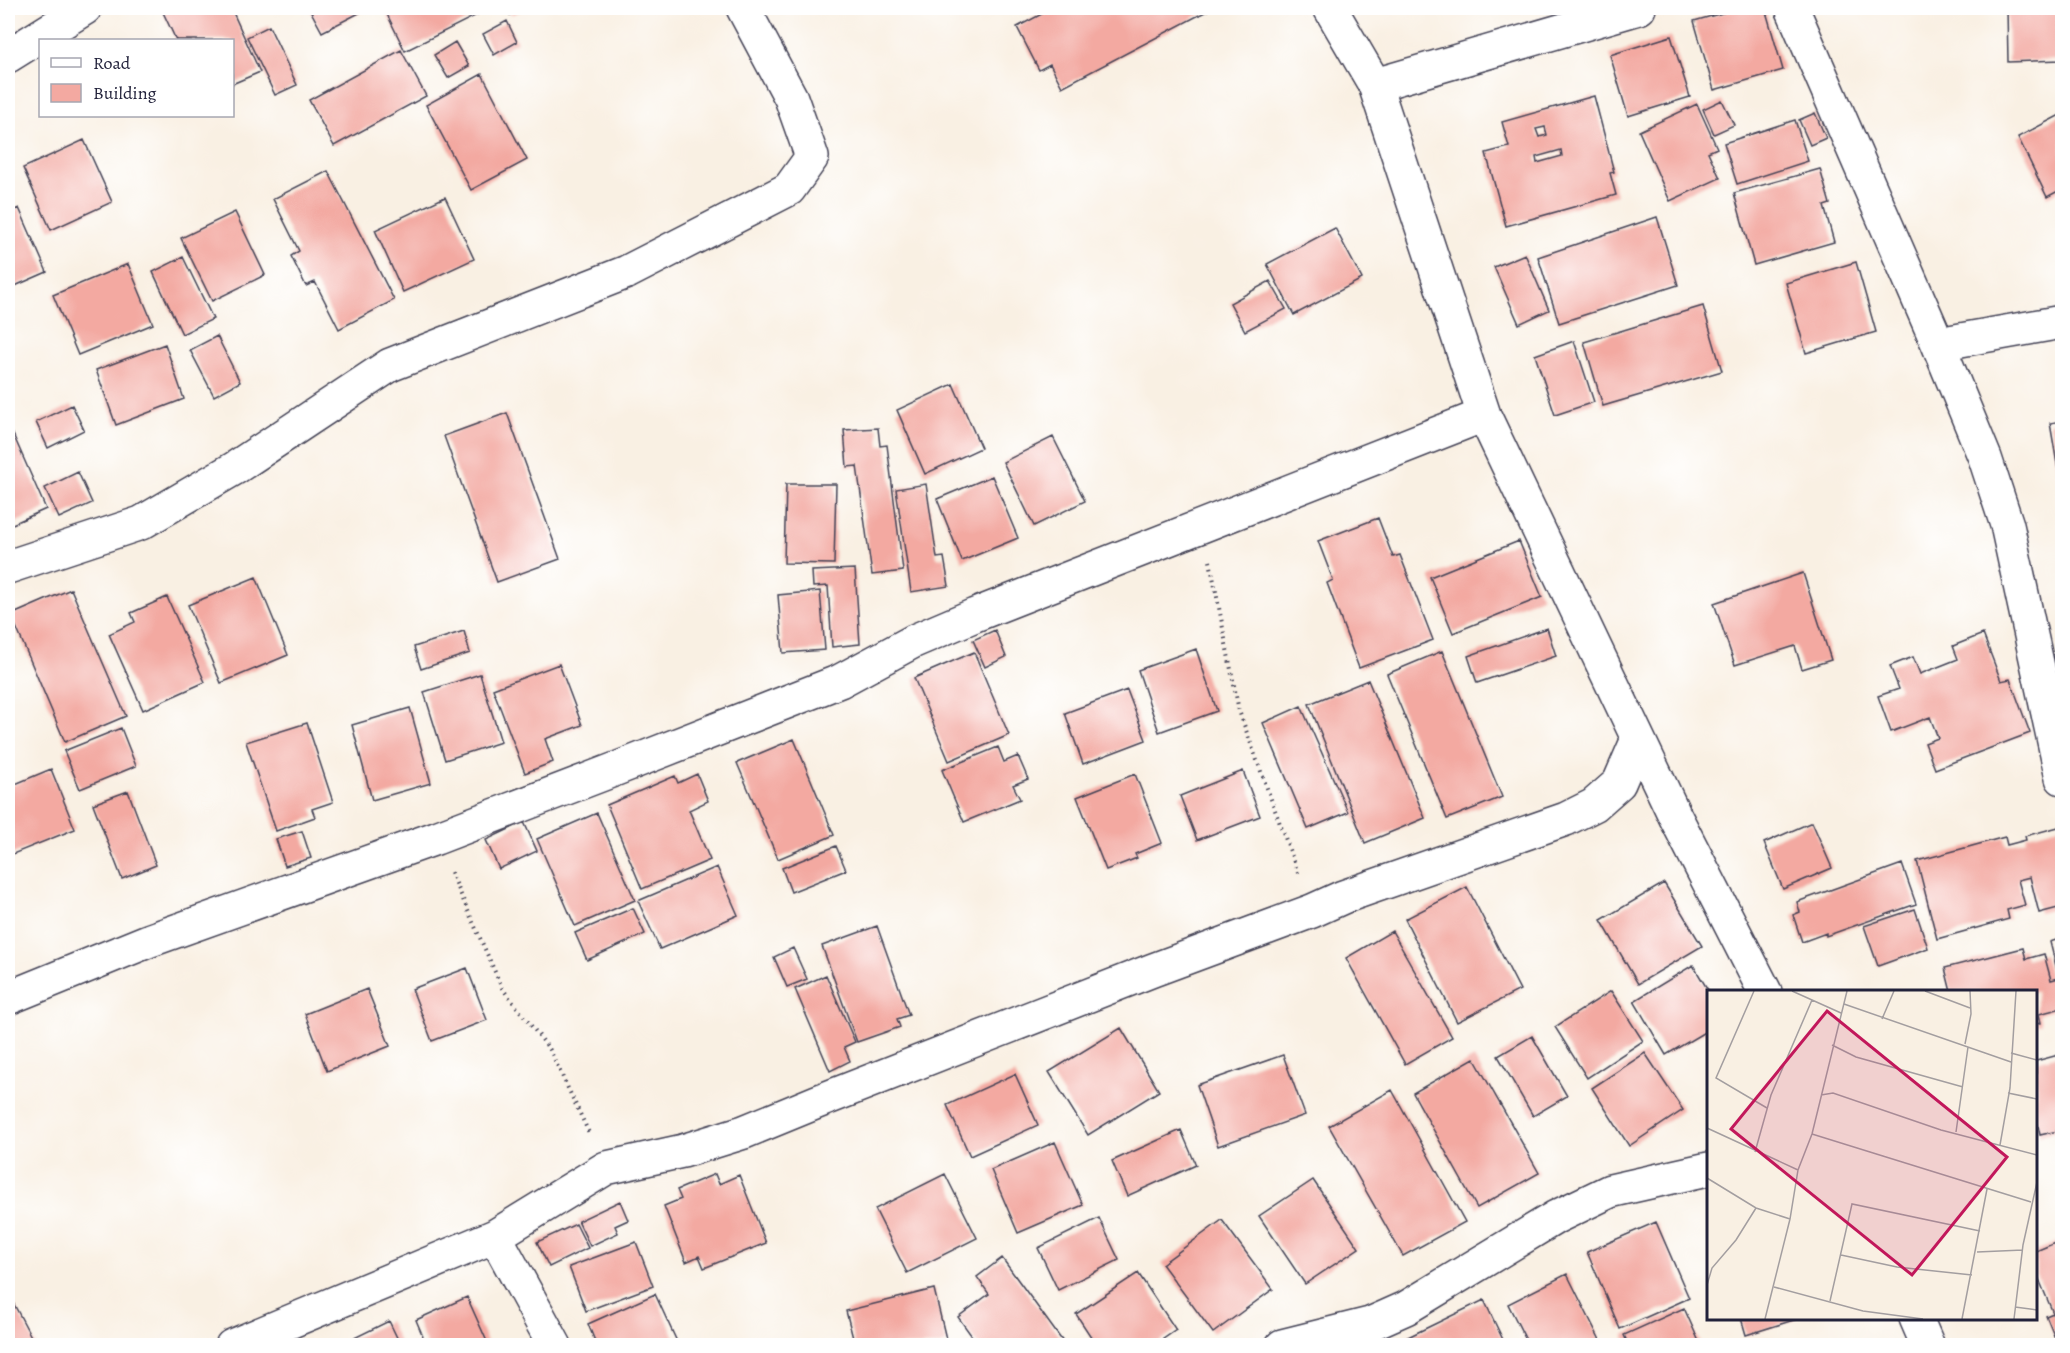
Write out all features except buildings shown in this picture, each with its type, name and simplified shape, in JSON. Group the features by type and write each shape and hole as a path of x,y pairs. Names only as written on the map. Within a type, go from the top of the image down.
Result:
{"street":[{"path":"8,56 85,8"},
{"path":"8,567 141,523 235,468 390,365 627,272 789,189 812,157 791,98 743,8"},
{"path":"1330,8 1375,85 1484,416 1675,816 1764,990"},
{"path":"1375,85 1639,8"},
{"path":"1792,8 1985,458 2007,525 2062,778"},
{"path":"1938,344 2062,322"},
{"path":"8,998 148,941 436,838 840,681 914,641 975,615 1484,416"},
{"path":"232,1346 495,1236 606,1168 683,1151 744,1132 1343,897 1566,819 1594,805 1619,783 1638,739"},
{"path":"1281,1346 1370,1324 1406,1308 1556,1217 1610,1191 1707,1169"},
{"path":"495,1236 555,1346"},
{"path":"1917,1320 1928,1346"}],"path":[{"path":"1203,526 1239,711 1312,911"},
{"path":"436,838 502,988 550,1050 606,1168"}]}
